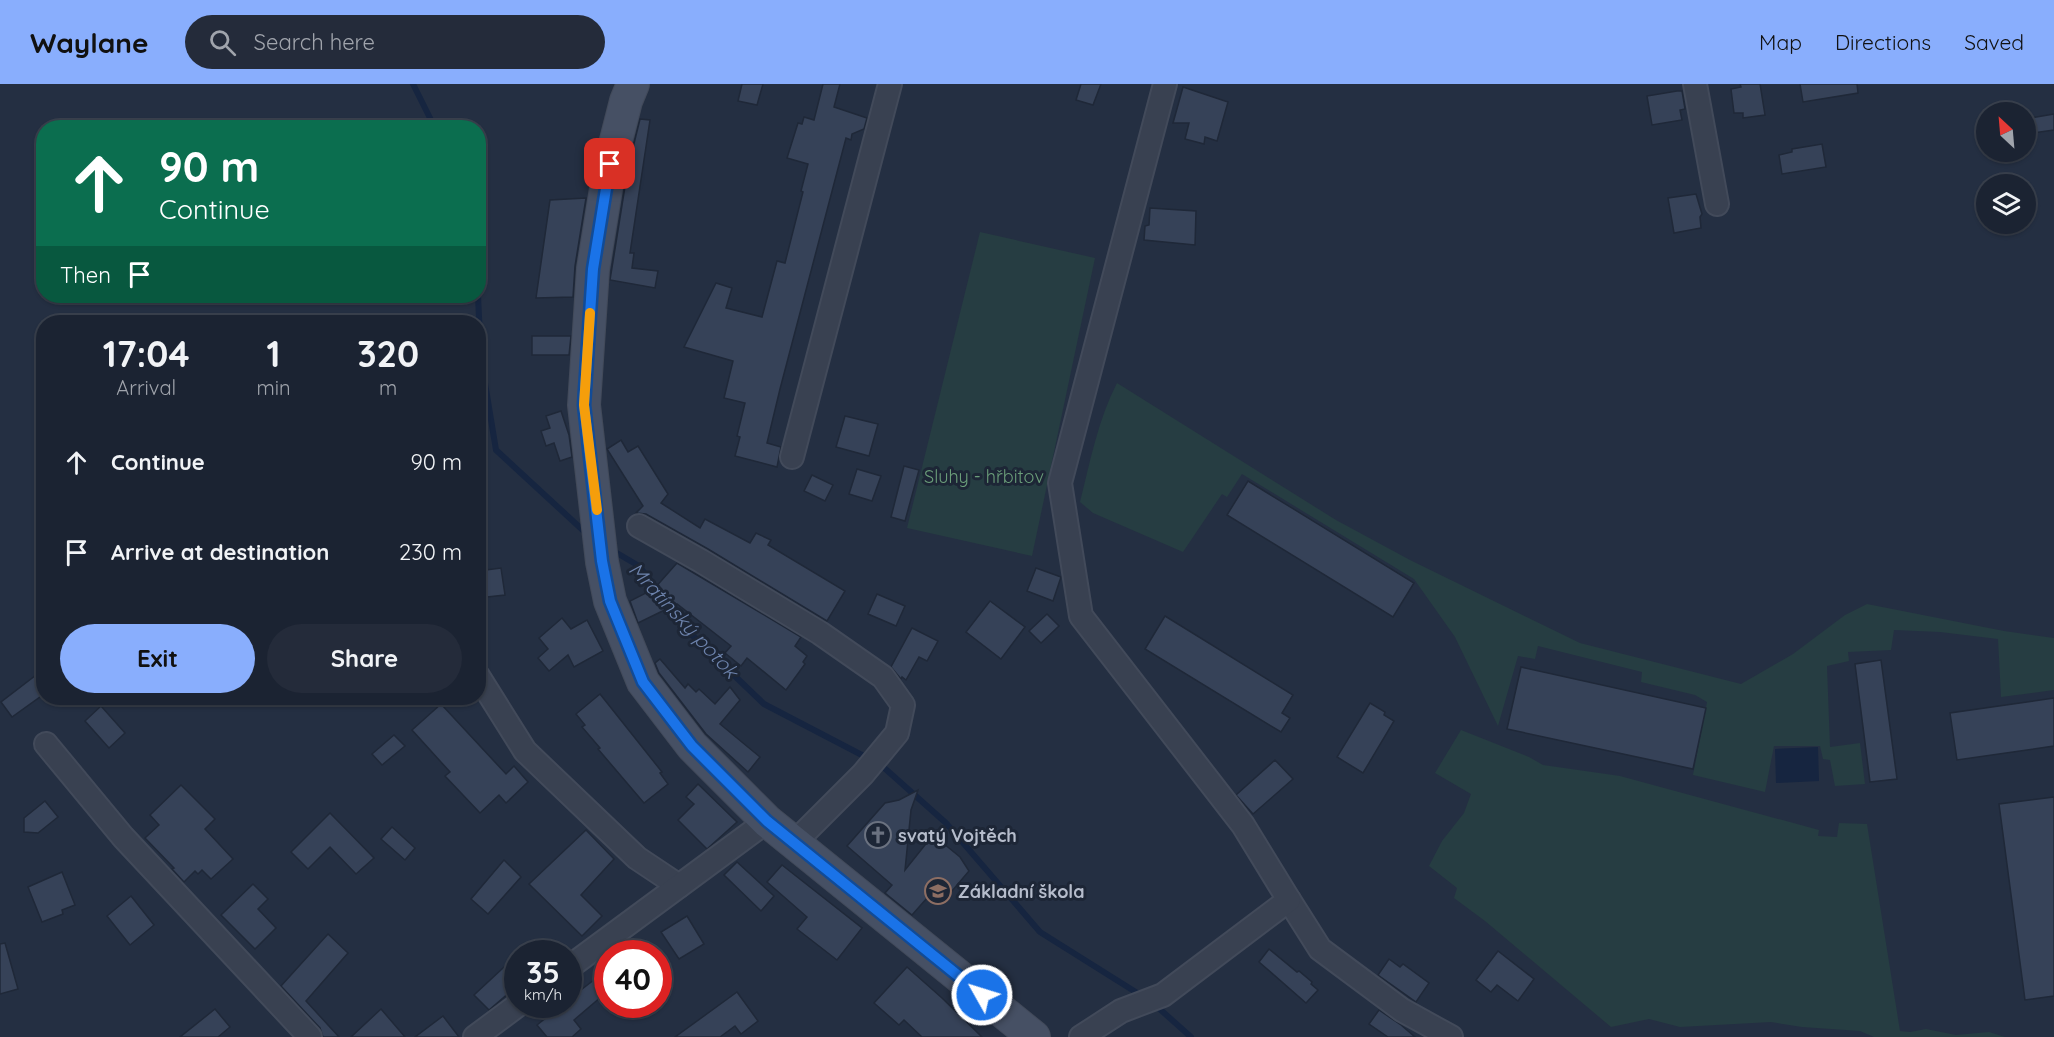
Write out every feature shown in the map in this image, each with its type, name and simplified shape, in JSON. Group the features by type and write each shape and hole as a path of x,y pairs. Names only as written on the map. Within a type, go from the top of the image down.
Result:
{"street":[{"path":"633,84 626,101 610,164 593,269 584,405 602,561 610,601 643,682 692,746 767,821 1034,1037"},
{"path":"792,457 890,84"},
{"path":"1165,84 1060,483 1081,616 1243,825 1320,949 1402,1010 1451,1037"},
{"path":"1695,84 1717,204"},
{"path":"639,526 820,633 883,677 903,705 897,733 863,774 794,843"},
{"path":"486,689 525,751 637,858 679,886"},
{"path":"46,744 123,837 310,1037"},
{"path":"582,958 767,821"},
{"path":"1082,1037 1121,1011 1162,995 1289,900"},
{"path":"475,1037 504,1015"}],"green space":[{"name":"Sluhy - hřbitov","path":"980,232 1095,258 1032,556 907,528"},
{"path":"1117,383 1336,520 1410,560 1580,643 1741,684 1793,654 1845,615 1867,604 2004,631 2054,638 2054,690 2001,697 1998,639 1940,632 1894,630 1891,650 1848,652 1849,661 1827,666 1830,747 1860,743 1865,784 1835,786 1830,760 1823,759 1820,746 1774,746 1765,792 1693,775 1707,702 1695,695 1641,682 1642,672 1538,646 1535,659 1518,656 1498,726 1455,637 1414,579 1242,474 1227,497 1222,494 1183,552 1093,513 1080,502 1100,426"},
{"path":"1461,730 1529,757 1543,765 1620,776 1819,830 1818,836 1837,837 1839,823 1867,824 1900,1031 1926,1029 1956,1035 1989,1032 2005,1037 1874,1037 1860,1031 1802,1027 1771,1022 1680,1027 1649,1019 1611,1027 1485,921 1454,898 1457,888 1429,866 1442,841 1464,813 1471,794 1435,773"}],"water":[{"path":"1818,747 1819,781 1776,783 1775,749"}],"building":[{"path":"742,84 763,84 757,105 738,101"},
{"path":"823,84 840,84 834,107 867,118 864,129 852,134 851,140 846,138 780,389 767,443 781,447 777,467 735,456 745,403 724,398 733,361 684,347 716,283 732,288 726,308 762,317 777,261 785,263 808,164 787,158 798,123 802,124 804,117 814,120"},
{"path":"1081,84 1101,84 1093,105 1076,100"},
{"path":"1740,84 1760,84 1765,115 1743,118 1743,113 1734,113 1731,89 1741,87"},
{"path":"1800,84 1857,84 1858,93 1803,102"},
{"path":"1183,87 1228,102 1217,141 1205,137 1204,144 1185,139 1189,123 1173,123"},
{"path":"1682,91 1685,109 1680,110 1682,120 1652,125 1647,96"},
{"path":"2054,114 2054,130 2036,133 2036,117"},
{"path":"640,119 650,120 630,253 634,253 632,268 658,271 655,288 610,280 628,168"},
{"path":"1822,144 1826,167 1782,174 1779,155 1792,152 1792,149"},
{"path":"1696,194 1702,214 1701,228 1674,233 1668,198"},
{"path":"586,198 575,266 573,297 536,298 550,200"},
{"path":"1150,208 1196,211 1195,245 1144,240 1145,226 1149,225"},
{"path":"532,336 571,336 569,355 532,355"},
{"path":"561,411 569,435 572,457 560,461 554,443 546,446 541,431 550,428 546,416"},
{"path":"845,416 878,424 869,456 836,447"},
{"path":"621,440 628,452 638,446 668,494 661,503 700,528 705,519 750,543 756,533 771,540 768,545 845,591 827,621 708,549 646,514 636,513 643,506 607,449"},
{"path":"904,466 919,470 905,521 891,517"},
{"path":"857,469 881,476 872,501 849,494"},
{"path":"812,475 833,485 825,501 804,491"},
{"path":"1248,481 1414,583 1393,617 1227,515"},
{"path":"677,563 801,637 795,646 807,656 803,662 805,664 786,690 747,658 741,666 725,653 731,646 677,604 638,623 630,601 654,589"},
{"path":"501,568 505,595 486,597 486,570"},
{"path":"1036,568 1061,577 1053,601 1027,591"},
{"path":"877,594 905,606 896,626 868,614"},
{"path":"990,601 1025,627 1001,659 966,632"},
{"path":"1047,614 1059,626 1041,643 1029,631"},
{"path":"1165,616 1293,695 1282,713 1290,718 1281,732 1145,649"},
{"path":"562,618 571,629 587,620 603,651 574,667 568,655 549,671 538,658 548,649 539,638"},
{"path":"912,628 938,641 927,661 919,657 906,680 902,677 901,679 891,667"},
{"path":"660,659 685,688 688,684 696,692 699,689 715,704 730,687 740,700 720,724 760,757 748,772 706,734 659,673 655,663"},
{"path":"1881,660 1897,779 1870,782 1855,664"},
{"path":"1521,667 1706,708 1693,769 1507,729"},
{"path":"36,675 36,700 12,717 1,702"},
{"path":"600,694 662,772 660,773 668,784 644,803 598,749 600,748 582,727 585,725 576,714"},
{"path":"2054,698 2054,746 1957,760 1950,713"},
{"path":"1370,703 1394,721 1363,773 1337,757"},
{"path":"442,705 506,774 514,766 528,782 506,803 499,795 480,813 445,776 450,772 412,730"},
{"path":"101,706 125,733 109,748 85,721"},
{"path":"394,735 405,746 382,765 372,754"},
{"path":"1275,760 1293,779 1253,814 1236,795"},
{"path":"698,784 737,822 707,849 678,820 694,804 686,797"},
{"path":"181,785 215,819 205,829 233,859 211,879 202,870 198,874 195,871 184,882 172,869 174,868 145,838 159,825 150,815"},
{"path":"918,790 911,810 905,870 933,835 960,857 969,871 946,898 935,898 932,902 927,898 912,915 885,893 892,885 847,846 885,803 899,800"},
{"path":"2054,797 2054,996 2025,1000 1999,804"},
{"path":"45,801 58,817 38,833 24,832 24,818"},
{"path":"330,813 374,858 356,874 330,847 308,869 291,852"},
{"path":"392,827 415,848 405,860 381,839"},
{"path":"586,830 614,859 581,895 602,916 582,936 529,884"},
{"path":"504,860 521,877 488,914 471,899"},
{"path":"737,862 774,896 761,911 724,875"},
{"path":"782,865 862,928 837,960 797,929 807,917 767,882"},
{"path":"62,872 75,905 62,910 63,914 42,922 28,887"},
{"path":"253,884 268,899 258,909 276,928 255,949 221,915"},
{"path":"131,896 154,925 130,945 107,916"},
{"path":"687,916 704,944 679,959 672,948 672,940 666,940 661,932"},
{"path":"328,934 348,953 306,1001 339,1037 323,1037 320,1028 281,986"},
{"path":"5,943 18,989 0,994 0,944"},
{"path":"1269,949 1297,972 1299,971 1318,990 1306,1003 1259,962"},
{"path":"1498,951 1534,979 1518,1001 1497,985 1491,992 1476,980"},
{"path":"1389,959 1400,967 1403,964 1429,983 1416,1002 1378,975"},
{"path":"504,967 504,997 489,1010 474,995"},
{"path":"907,967 982,1037 922,1037 904,1020 899,1025 874,1003"},
{"path":"594,980 594,1003 582,1013 582,989"},
{"path":"737,992 758,1021 741,1034 735,1026 720,1037 675,1037"},
{"path":"215,1009 230,1027 218,1037 180,1037"},
{"path":"381,1009 405,1037 351,1037"},
{"path":"1379,1010 1415,1037 1388,1037 1369,1024"},
{"path":"443,1016 459,1037 415,1037"},
{"path":"546,1018 576,1018 574,1020 581,1029 572,1037 547,1037 537,1025"}],"waterway":[{"name":"Mratínský potok","path":"413,84 431,120"},
{"name":"Mratínský potok","path":"478,303 479,315"},
{"name":"Mratínský potok","path":"486,389 496,450 587,534"},
{"name":"Mratínský potok","path":"610,549 639,566 660,593"},
{"name":"Mratínský potok","path":"666,601 691,634 764,704 881,765 946,823 1040,932 1142,996"},
{"name":"Mratínský potok","path":"1153,1003 1191,1037"}],"slow traffic":[{"path":"590,313 584,405 597,510"}],"place":[{"name":"svatý Vojtěch","path":"878,835"},
{"name":"Základní škola","path":"938,891"}],"route":[{"path":"610,164 593,269 584,405 602,561 610,601 643,682 692,746 767,821 982,995"}]}
